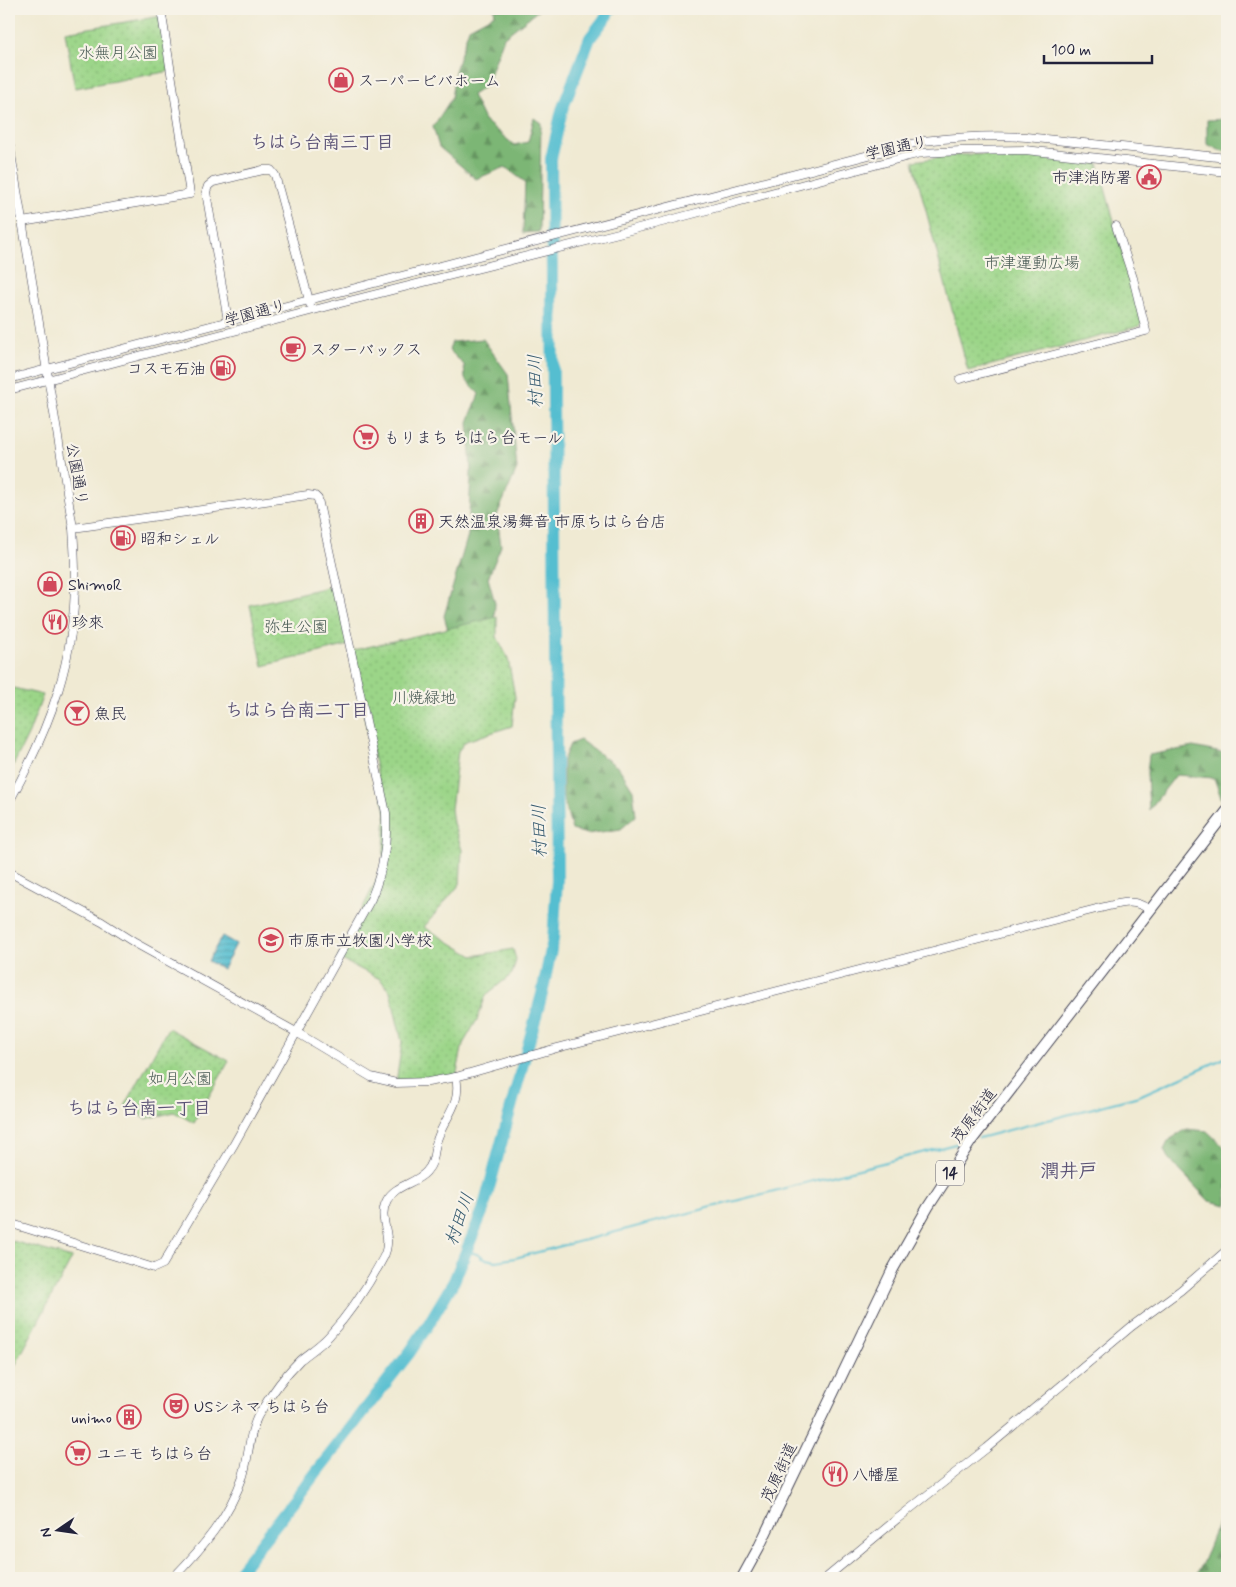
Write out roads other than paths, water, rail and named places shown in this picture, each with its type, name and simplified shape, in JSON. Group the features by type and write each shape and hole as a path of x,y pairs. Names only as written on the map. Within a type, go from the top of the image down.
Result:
{"main road":[{"name":"茂原街道","path":"742,1578 760,1547 893,1269 928,1207 971,1142 1227,811"}],"street":[{"path":"22,222 190,194 161,9"},
{"name":"学園通り","path":"9,380 228,321 923,141 993,135 1227,158"},
{"name":"公園通り","path":"9,142 73,528 76,573 75,598 67,659 58,696 38,747 9,802"},
{"path":"1123,161 1125,147"},
{"name":"学園通り","path":"9,390 670,220 921,153 1010,150 1227,172"},
{"path":"228,321 206,192 208,186 213,182 263,170 271,170 275,175 312,311"},
{"path":"960,378 1146,331 1133,278 1116,226"},
{"path":"9,1223 149,1267 159,1267 166,1260 233,1146 371,899 383,867 387,839 386,813 318,499 315,496 308,495 73,528"},
{"path":"9,872 102,922 135,944 296,1032 371,1077 396,1083 411,1084 456,1077 557,1048 1096,909 1135,902 1142,904 1150,910"},
{"path":"173,1578 211,1534 231,1503 246,1464 258,1415 291,1370 324,1341 337,1326 365,1288 383,1258 388,1243 383,1215 386,1201 395,1191 426,1173 430,1168 435,1157 436,1142 456,1102 459,1088 456,1077"},
{"path":"826,1578 1007,1432 1132,1326 1180,1290 1227,1250"}],"water":[{"path":"222,936 236,944 223,969 208,961"}],"waterway":[{"name":"村田川","path":"234,1578 410,1352 454,1281 483,1210 542,994 553,940 557,881 551,159 562,110 590,38 607,16 607,9"},
{"path":"607,16 623,9"},
{"path":"979,1138 1139,1096 1227,1057"},
{"path":"468,1251 482,1256 481,1258 496,1261 515,1258 967,1141"}],"place":[{"name":"スーパービバホーム","path":"341,80"},
{"name":"市津消防署","path":"1149,177"},
{"name":"スターバックス","path":"293,349"},
{"name":"コスモ石油","path":"223,368"},
{"name":"もりまち ちはら台モール","path":"366,437"},
{"name":"天然温泉湯舞音 市原ちはら台店","path":"421,521"},
{"name":"昭和シェル","path":"123,538"},
{"name":"ShimoR","path":"50,584"},
{"name":"珍來","path":"55,622"},
{"name":"魚民","path":"77,713"},
{"name":"市原市立牧園小学校","path":"271,940"},
{"name":"USシネマ ちはら台","path":"176,1406"},
{"name":"unimo","path":"129,1417"},
{"name":"ユニモ ちはら台","path":"78,1453"},
{"name":"八幡屋","path":"835,1474"}],"district":[{"name":"ちはら台南三丁目","path":"322,142"},
{"name":"ちはら台南二丁目","path":"297,710"},
{"name":"ちはら台南一丁目","path":"139,1108"},
{"name":"潤井戸","path":"1069,1170"}],"park label":[{"name":"水無月公園","path":"118,52"},
{"name":"市津運動広場","path":"1032,262"},
{"name":"弥生公園","path":"296,626"},
{"name":"川焼緑地","path":"424,697"},
{"name":"如月公園","path":"180,1078"}]}
